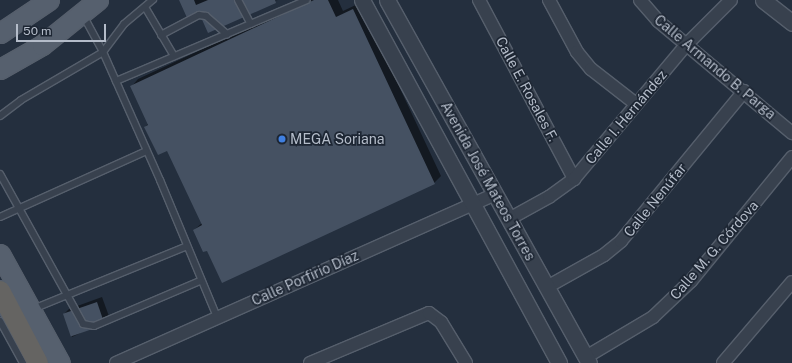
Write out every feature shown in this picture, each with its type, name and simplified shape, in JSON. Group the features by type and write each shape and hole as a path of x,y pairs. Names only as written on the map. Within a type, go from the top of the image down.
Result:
{"highway":[{"path":"0,291 38,363"}],"main road":[{"path":"0,33 49,0"},
{"path":"1,69 42,45 98,0"},
{"path":"0,254 60,363"}],"street":[{"name":"Avenida José Mateos Torres","path":"362,0 475,204 559,363"},
{"name":"Avenida José Mateos Torres","path":"387,0 587,360"},
{"name":"Calle E. Rosales F.","path":"479,0 574,179"},
{"path":"549,0 557,19 582,58 591,69 636,104"},
{"name":"Calle Armando B. Parga","path":"640,0 658,21 744,91 792,133"},
{"name":"Calle I. Hernández","path":"509,219 549,197 574,179 687,44 731,0"},
{"path":"763,0 792,23"},
{"name":"Calle Nenúfar","path":"547,287 604,255 621,241 744,91"},
{"name":"Calle M. G. Córdova","path":"587,360 653,317 691,281 792,157"},
{"name":"Calle Porfirio Díaz","path":"116,363 496,194"},
{"path":"723,363 792,282"},
{"path":"310,363 429,313 441,322 466,363"}],"lane":[{"path":"0,116 21,100 103,52 124,24 153,0"},
{"path":"238,0 251,24"},
{"path":"116,81 307,0"},
{"path":"145,7 174,56"},
{"path":"82,13 103,52 116,81 187,246 200,281 217,317"},
{"path":"161,35 199,15 206,16 227,34"},
{"path":"0,217 146,151"},
{"path":"0,174 83,324 94,326 200,281"},
{"path":"32,310 66,294 187,246"},
{"path":"0,321 23,363"}],"building":[{"path":"179,0 194,0 196,5 208,0 275,0 276,3 208,33 200,15 188,20"},
{"name":"MEGA Soriana","path":"314,0 328,0 336,17 353,9 435,184 222,283 207,251 203,252 193,230 202,225 167,151 158,155 144,127 148,125 130,86"},
{"path":"97,302 105,325 71,336 63,314"}],"place":[{"name":"MEGA Soriana","path":"282,139"}]}
